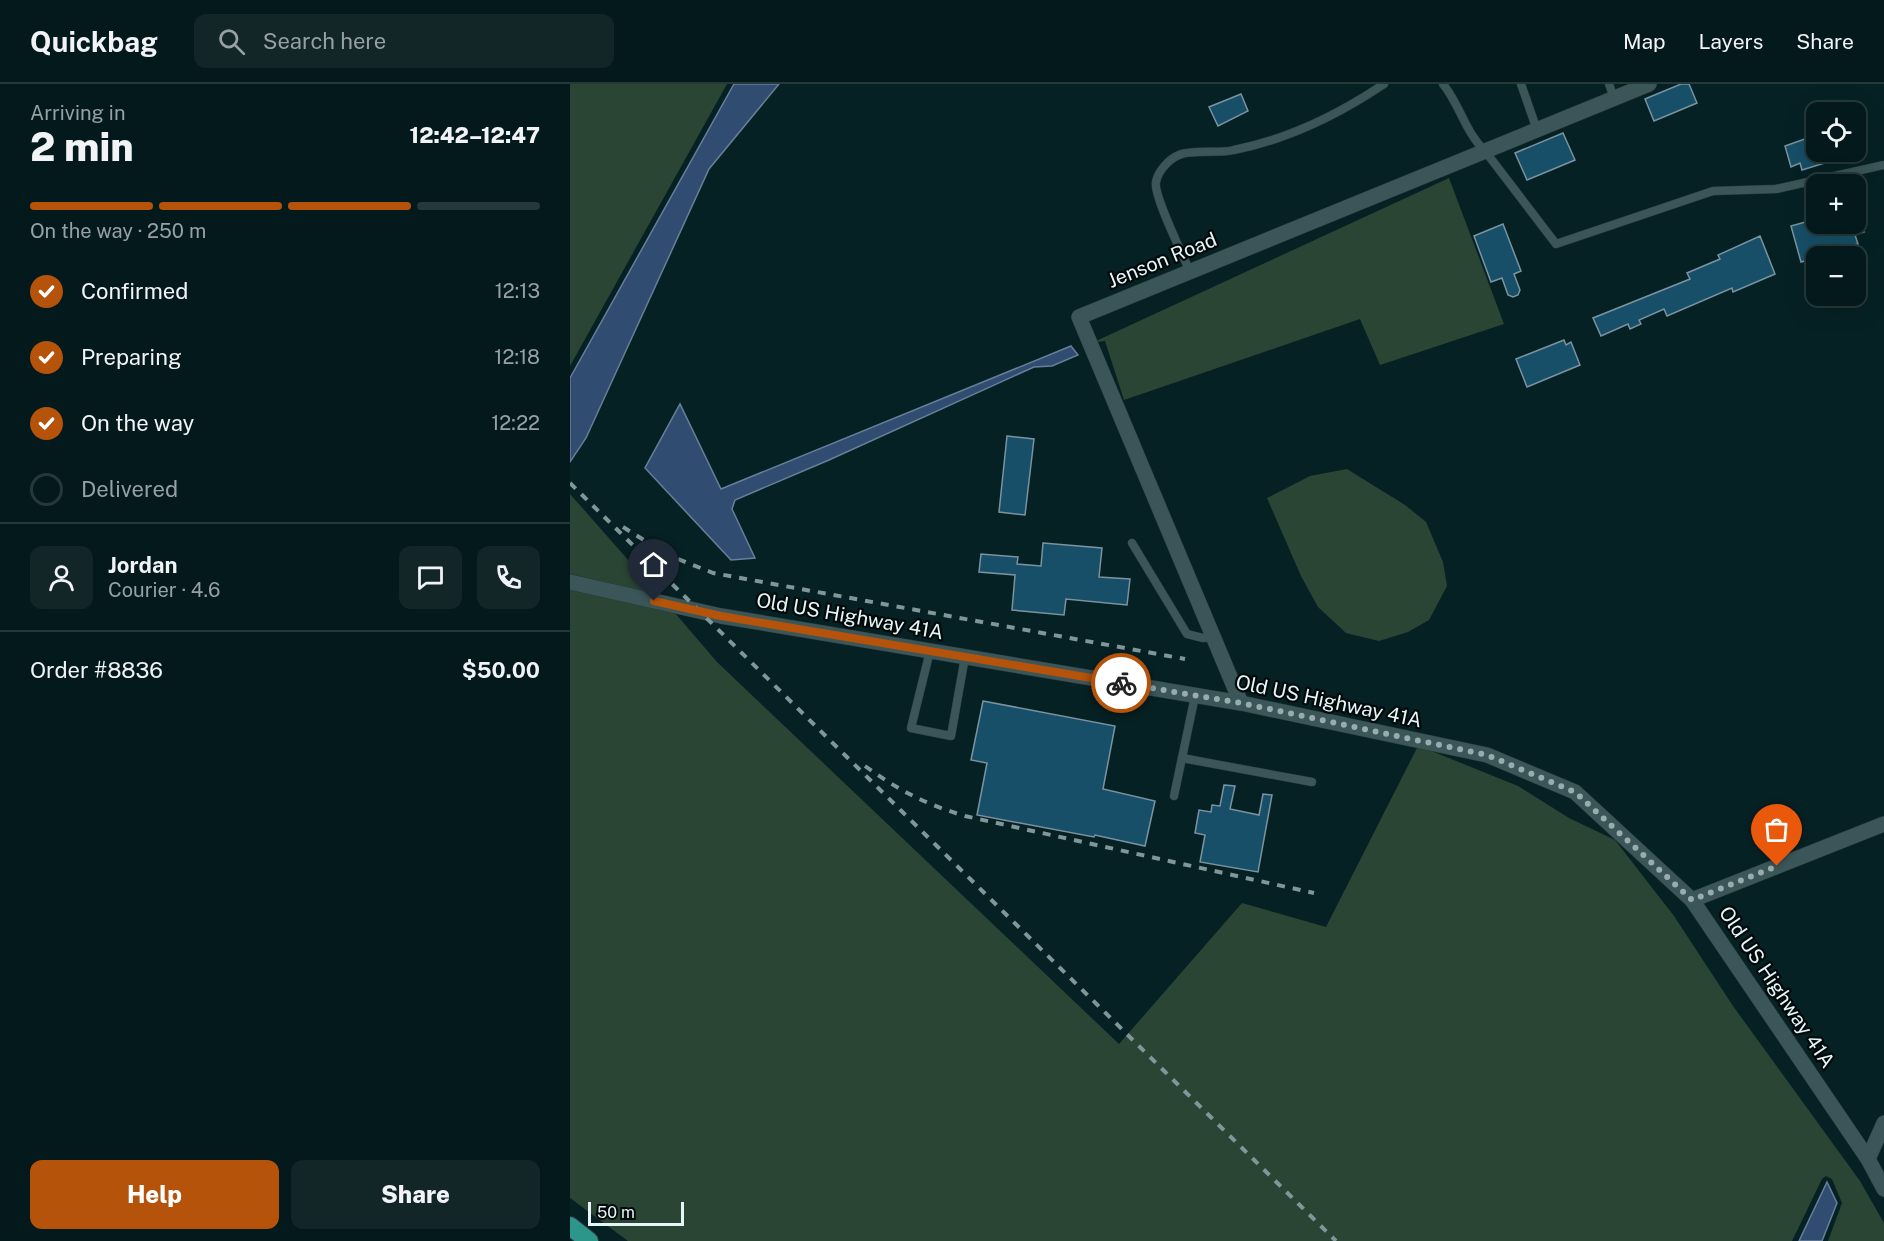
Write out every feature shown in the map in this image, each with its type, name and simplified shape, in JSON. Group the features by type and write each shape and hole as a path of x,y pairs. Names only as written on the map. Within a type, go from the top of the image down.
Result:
{"main road":[{"path":"570,1226 589,1241"}],"street":[{"name":"Jenson Road","path":"1241,703 1079,317 1536,130 1612,91 1649,84"},
{"name":"Old US Highway 41A","path":"570,582 721,616 1241,703 1487,755 1575,792 1692,900 1868,1159 1884,1189"},
{"path":"1692,900 1884,824"},
{"path":"1868,1159 1884,1123"}],"lane":[{"path":"1190,272 1155,190 1160,171 1180,154 1224,153 1304,129 1352,106 1384,84"},
{"path":"1443,84 1450,93 1473,140 1485,151 1556,244 1713,191 1776,189 1884,165"},
{"path":"1521,84 1536,130"},
{"path":"1132,543 1187,634 1203,638 1213,637"},
{"path":"930,651 911,728 951,736 965,657"},
{"path":"1174,796 1195,696"},
{"path":"1182,758 1312,782"}],"green space":[{"path":"570,84 727,84 570,366"},
{"path":"1449,178 1504,324 1380,365 1360,319 1124,400 1105,341 1096,341"},
{"path":"1347,469 1405,505 1426,522 1443,562 1447,586 1429,620 1408,632 1379,641 1346,633 1318,607 1301,576 1267,498 1310,476"},
{"path":"570,494 659,595 570,574"},
{"path":"570,589 675,613 717,662 1119,1044 1242,903 1326,927 1417,748 1429,750 1518,786 1569,818 1615,840 1674,916 1733,1006 1860,1181 1884,1223 1884,1241 1828,1241 1842,1203 1832,1179 1826,1176 1822,1179 1792,1241 628,1241 570,1198"}],"water":[{"path":"734,84 779,84 709,169 586,438 570,462 570,378"},
{"path":"1071,346 1078,355 1052,366 1034,367 735,500 732,509 755,558 731,560 645,468 680,404 721,489"},
{"path":"1827,1182 1837,1203 1822,1241 1799,1241"}],"building":[{"path":"1681,84 1689,84 1697,103 1654,121 1645,99"},
{"path":"1241,94 1248,111 1218,126 1209,107"},
{"path":"1563,133 1575,160 1527,180 1515,153"},
{"path":"1806,139 1806,162 1828,162 1802,170 1800,163 1791,167 1785,146"},
{"path":"1806,222 1806,234 1858,234 1855,235 1858,244 1806,246 1806,261 1801,262 1791,226"},
{"path":"1503,224 1521,271 1514,274 1520,290 1518,295 1513,297 1508,295 1502,278 1491,282 1474,236"},
{"path":"1760,236 1775,274 1733,292 1732,288 1667,316 1664,309 1639,320 1641,324 1630,329 1628,324 1601,336 1593,318 1690,279 1687,273 1720,259 1718,255"},
{"path":"1564,340 1566,345 1571,342 1580,365 1527,387 1516,359"},
{"path":"1007,436 1034,439 1025,515 999,512"},
{"path":"1043,543 1102,548 1099,577 1130,579 1127,605 1066,599 1064,615 1012,610 1015,575 979,572 981,554 1018,557 1017,564 1041,566"},
{"path":"983,701 1115,726 1103,789 1155,801 1145,846 977,815 987,763 971,760"},
{"path":"1224,785 1235,786 1230,809 1259,815 1263,794 1272,795 1258,872 1200,862 1205,835 1195,833 1199,810 1211,812 1212,805 1220,806"}],"railway":[{"path":"570,483 1336,1241"},
{"path":"623,527 668,555 713,573 1185,659"},
{"path":"865,766 912,796 965,816 1314,893"}],"way so far":[{"path":"1121,683 1241,703 1487,755 1575,792 1692,900 1777,866"}],"route":[{"path":"654,601 721,616 1121,683"}]}
